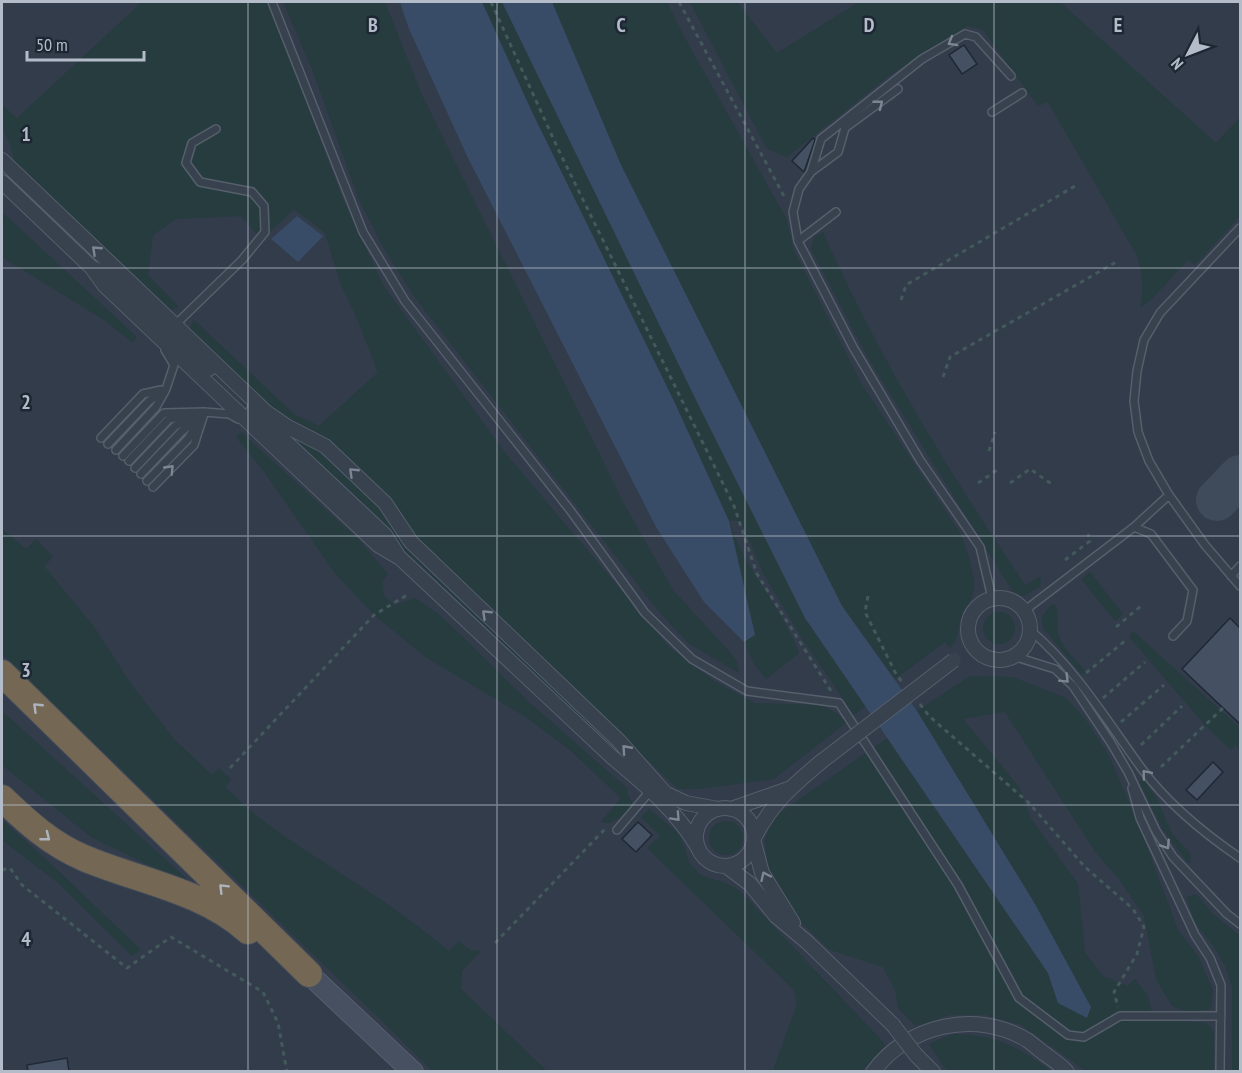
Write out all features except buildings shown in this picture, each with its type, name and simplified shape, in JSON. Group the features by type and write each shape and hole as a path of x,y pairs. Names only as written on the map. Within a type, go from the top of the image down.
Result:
{"highway":[{"path":"2,673 309,974"},
{"path":"2,798 50,841 83,858 208,903 239,923 272,953 309,974"}],"main road":[{"path":"309,974 413,1071"}],"street":[{"path":"2,160 167,330 260,432 378,544 399,558 639,780 678,818 708,861 726,866 750,884 776,916 807,942 892,1025 916,1055 933,1071"},
{"path":"2,182 92,268 110,277 385,535 399,558"},
{"path":"167,330 266,412 325,446 385,503 411,542 619,741 665,793"},
{"path":"1001,597 1010,600 1024,611 1029,620 1030,630 1025,645 1013,656 996,659 979,653 973,646 968,627 970,617 982,602 1001,597"},
{"path":"726,866 736,864 750,852 765,817 790,788 973,646"},
{"path":"639,780 686,803 725,809 745,816 750,823 762,873 785,912 807,942"},
{"path":"697,846 698,827 702,819 710,812 790,788"},
{"path":"873,1071 889,1053 916,1035 942,1026 980,1024 1025,1039 1067,1071"},
{"path":"916,1055 922,1071"}],"lane":[{"path":"272,2 363,232 405,301 570,510 645,613 692,659 747,691 839,703 958,885 1019,998 1068,1035 1084,1037 1120,1016 1221,1016"},
{"path":"811,172 821,139 922,59 965,34 976,37 1011,76"},
{"path":"898,89 845,128 838,152 811,172 799,189 793,212 798,241 853,347 920,460 980,547 992,598"},
{"path":"992,112 1022,93"},
{"path":"116,450 156,407 166,389 174,365 167,330 242,260 265,232 264,206 252,192 200,182 186,163 192,143 216,129"},
{"path":"798,241 836,212"},
{"path":"1240,228 1160,313 1144,340 1137,371 1134,401 1138,432 1149,461 1169,495 1205,545 1240,586"},
{"path":"102,438 143,394 166,389"},
{"path":"108,444 149,401 166,389"},
{"path":"129,461 169,419 204,412"},
{"path":"135,468 174,426 204,412"},
{"path":"141,474 181,432 204,412"},
{"path":"147,481 188,439 204,412"},
{"path":"153,487 194,445 204,412"},
{"path":"123,456 164,413 229,414 260,432"},
{"path":"1024,611 1134,527 1169,495"},
{"path":"1134,527 1151,534 1193,590 1187,621 1173,636"},
{"path":"1232,576 1240,566"},
{"path":"1030,630 1079,681 1143,770 1161,790 1217,843 1240,858"},
{"path":"1013,656 1055,669 1073,686 1128,772 1156,831 1173,857 1227,914 1240,924"},
{"path":"1128,772 1140,818 1195,935 1210,958 1221,985 1220,1071"},
{"path":"616,830 650,791"}],"path":[{"path":"491,2 559,151 734,506 757,574 839,703"},
{"path":"679,2 793,212"},
{"path":"901,300 906,285 1075,186"},
{"path":"943,377 950,357 1118,261"},
{"path":"988,451 995,432"},
{"path":"978,483 1000,468"},
{"path":"1010,483 1030,468 1053,485"},
{"path":"1065,560 1090,542 1088,534"},
{"path":"231,768 375,615 407,595"},
{"path":"868,596 866,612 896,674 909,691"},
{"path":"1116,627 1141,606"},
{"path":"1079,681 1126,640"},
{"path":"1102,699 1145,662"},
{"path":"1121,722 1164,685"},
{"path":"916,699 930,716 1029,803 1085,867 1133,909 1144,927 1137,954 1114,992 1120,1016"},
{"path":"1141,745 1182,706"},
{"path":"1161,767 1223,708"},
{"path":"495,943 604,829 627,819"},
{"path":"2,870 10,868 22,885 127,968 171,937 263,992 278,1023 287,1071"}],"shaded area":[{"path":"2,2 1240,2 1240,1071 2,1072"}],"green space":[{"path":"142,2 270,2 281,25 310,113 342,197 383,285 506,454 670,648 714,681 754,703 820,705 833,711 847,722 774,779 698,789 678,789 436,559 411,531 391,501 324,436 267,407 195,336 190,327 194,320 294,414 319,426 378,372 341,285 325,233 294,209 262,240 241,216 176,219 153,235 148,275 179,307 172,310 162,304 16,167 2,126 2,105 17,118"},
{"path":"283,2 385,2 421,93 623,502 673,590 736,659 739,673 688,643 656,608 416,299 386,252 359,200 312,69"},
{"path":"482,2 502,2 805,618 866,706 854,715 800,635 764,575 741,521 729,521 673,399 532,112"},
{"path":"552,2 667,2 786,218 794,251 861,383 960,533 971,564 974,590 962,615 956,640 950,648 945,642 895,679 842,606 621,165"},
{"path":"690,2 737,2 777,53 859,2 1060,2 1216,143 1240,117 1240,216 1195,265 1188,260 1152,299 1140,308 1142,282 1137,256 1048,102 1038,106 983,30 967,26 889,76 787,157 767,149"},
{"path":"2,212 137,337 133,343 104,320 2,257"},
{"path":"823,232 891,369 969,500 1025,585 1041,576 1040,586 1024,596 1013,592 868,358 811,249 814,237"},
{"path":"272,424 321,449 601,730 614,749"},
{"path":"241,432 360,541 388,574 382,581 384,596 394,605 415,598 440,615 530,703 628,789 627,793 632,802 631,807 610,823 601,822 621,798 570,750 524,716 427,658 374,615 334,572 265,473 236,437"},
{"path":"729,521 744,555 783,619 799,653 766,679 755,665 744,642 755,634"},
{"path":"2,529 26,549 36,539 53,557 44,566 95,628 131,684 174,739 212,775 219,768 231,779 225,787 251,811 405,917 449,951 459,941 470,950 481,951 462,971 461,989 547,1071 432,1071 2,654"},
{"path":"1090,572 1123,614 1115,621 1081,579"},
{"path":"1052,604 1057,608 1057,630 1060,639 1087,673 1081,674 1044,629 1043,615"},
{"path":"999,612 1010,617 1015,628 1010,639 999,644 988,639 983,628 988,617"},
{"path":"1133,631 1240,728 1240,750 1235,745 1231,750 1206,726 1129,637"},
{"path":"970,676 1012,677 1066,698 1086,720 1109,756 1140,828 1178,930 1198,956 1213,990 1211,1009 1188,1012 1172,1006 1156,979 1144,916 1118,878 1096,853 1005,712 963,719 1019,787 1031,819 1078,884 1085,953 1103,976 1127,986 1135,979 1148,996 1153,1018 1207,1023 1214,1032 1214,1071 1086,1071 1021,1025 986,1015 950,1015 916,1026 898,1008 895,990 883,967 830,950 804,925 785,901 767,863 765,840 771,823 780,813 887,738 1048,973 1058,1003 1035,904 917,711"},
{"path":"2,711 198,889 91,837 2,765"},
{"path":"1143,779 1157,799 1172,834 1190,853 1191,862 1188,863 1162,828 1139,782"},
{"path":"649,809 680,835 690,864 702,876 726,883 739,890 886,1045 862,1071 773,1071 797,1004 794,990 647,848 660,836 641,817"},
{"path":"2,820 141,950 132,956 58,883 2,840"},
{"path":"726,821 738,826 743,838 738,850 726,855 714,850 709,838 714,826"},
{"path":"1196,894 1212,913 1240,936 1240,1071 1232,1070 1232,987 1225,966 1212,944 1195,923 1186,897"},
{"path":"952,1034 994,1039 1005,1043 1051,1071 949,1071 929,1044"}],"water":[{"path":"400,2 482,2 532,112 673,399 729,521 755,635 744,642 704,602 656,527 468,158 409,29"},
{"path":"502,2 552,2 621,165 842,606 917,711 1035,904 1091,1007 1087,1018 1058,1003 1048,973 805,618"},
{"path":"297,216 323,236 298,262 271,239"}],"taxiway":[{"path":"1217,500 1240,476"}]}
